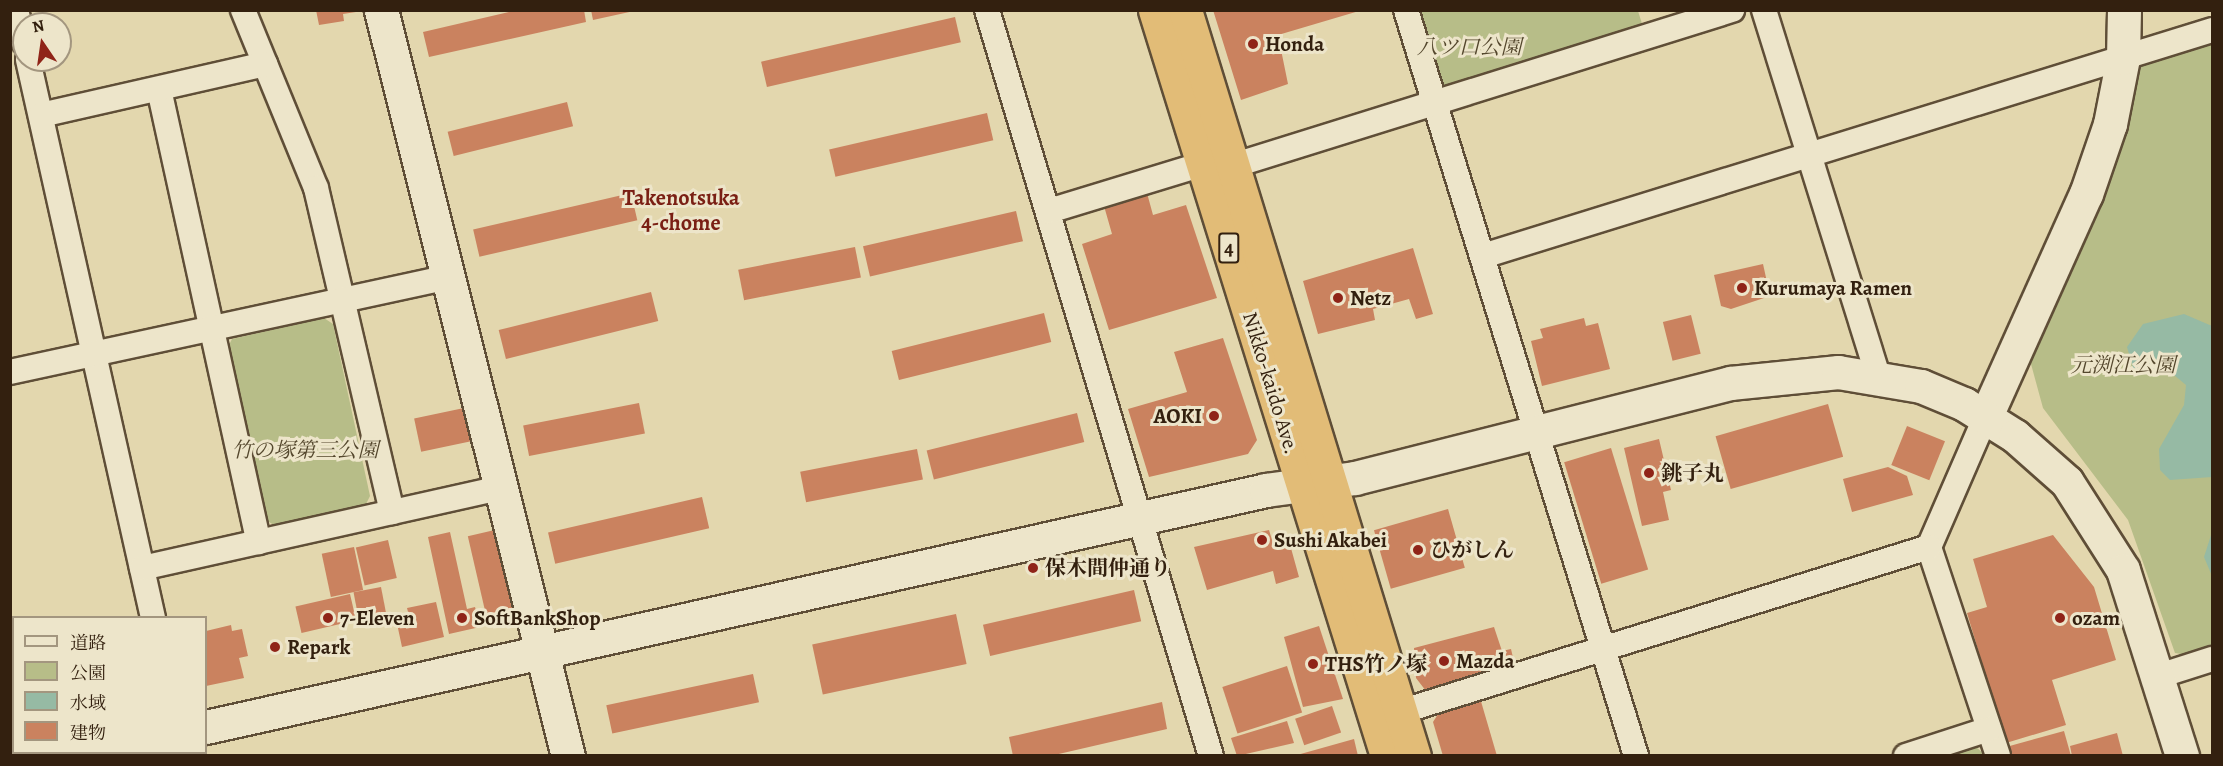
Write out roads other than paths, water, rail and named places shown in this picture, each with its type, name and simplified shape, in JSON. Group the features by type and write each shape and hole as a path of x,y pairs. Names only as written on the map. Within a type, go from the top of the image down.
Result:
{"highway":[{"name":"Nikko-kaido Ave.","path":"1155,10 1218,165"},
{"name":"Nikko-kaido Ave.","path":"1185,10 1218,165 1315,484 1387,756"},
{"name":"Nikko-kaido Ave.","path":"1315,484 1400,712 1414,756"}],"street":[{"path":"243,10 316,188 392,512"},
{"path":"381,10 568,756"},
{"path":"987,10 1049,211 1138,520 1211,756"},
{"path":"1406,10 1636,756"},
{"path":"1049,211 1436,104 1732,10"},
{"path":"1764,10 1878,376"},
{"path":"1998,756 1929,547 2086,194 2110,124 2123,58 2124,10"},
{"path":"1483,255 1808,152 2212,30"},
{"path":"41,115 265,64"},
{"path":"31,72 153,616"},
{"path":"159,89 260,542"},
{"path":"10,372 449,277"},
{"path":"207,727 1138,520 1315,484 1768,375 1878,376 1921,386 1986,416 2043,458 2088,509 2122,570 2159,676 2182,756"},
{"path":"142,568 501,488"},
{"path":"1400,712 1929,547"},
{"path":"2159,676 2212,659"},
{"path":"1906,756 1989,729"}],"water":[{"path":"2184,314 2212,326 2212,477 2170,480 2160,470 2159,449 2184,405 2186,385 2174,375 2134,371 2127,347 2143,324"},
{"path":"2212,532 2212,576 2204,557"}],"place":[{"name":"Honda","path":"1253,44"},
{"name":"Kurumaya Ramen","path":"1742,288"},
{"name":"Netz","path":"1338,298"},
{"name":"AOKI","path":"1214,416"},
{"name":"銚子丸","path":"1649,473"},
{"name":"Sushi Akabei","path":"1262,540"},
{"name":"ひがしん","path":"1418,550"},
{"name":"保木間仲通り","path":"1033,568"},
{"name":"7-Eleven","path":"328,618"},
{"name":"SoftBankShop","path":"462,618"},
{"name":"ozam","path":"2060,618"},
{"name":"Repark","path":"275,647"},
{"name":"Mazda","path":"1444,661"},
{"name":"THS竹ノ塚","path":"1313,664"}],"district":[{"name":"Takenotsuka 4-chome","path":"681,210"}],"park label":[{"name":"八ツ口公園","path":"1469,47"},
{"name":"元渕江公園","path":"2123,365"},
{"name":"竹の塚第三公園","path":"305,450"}]}
